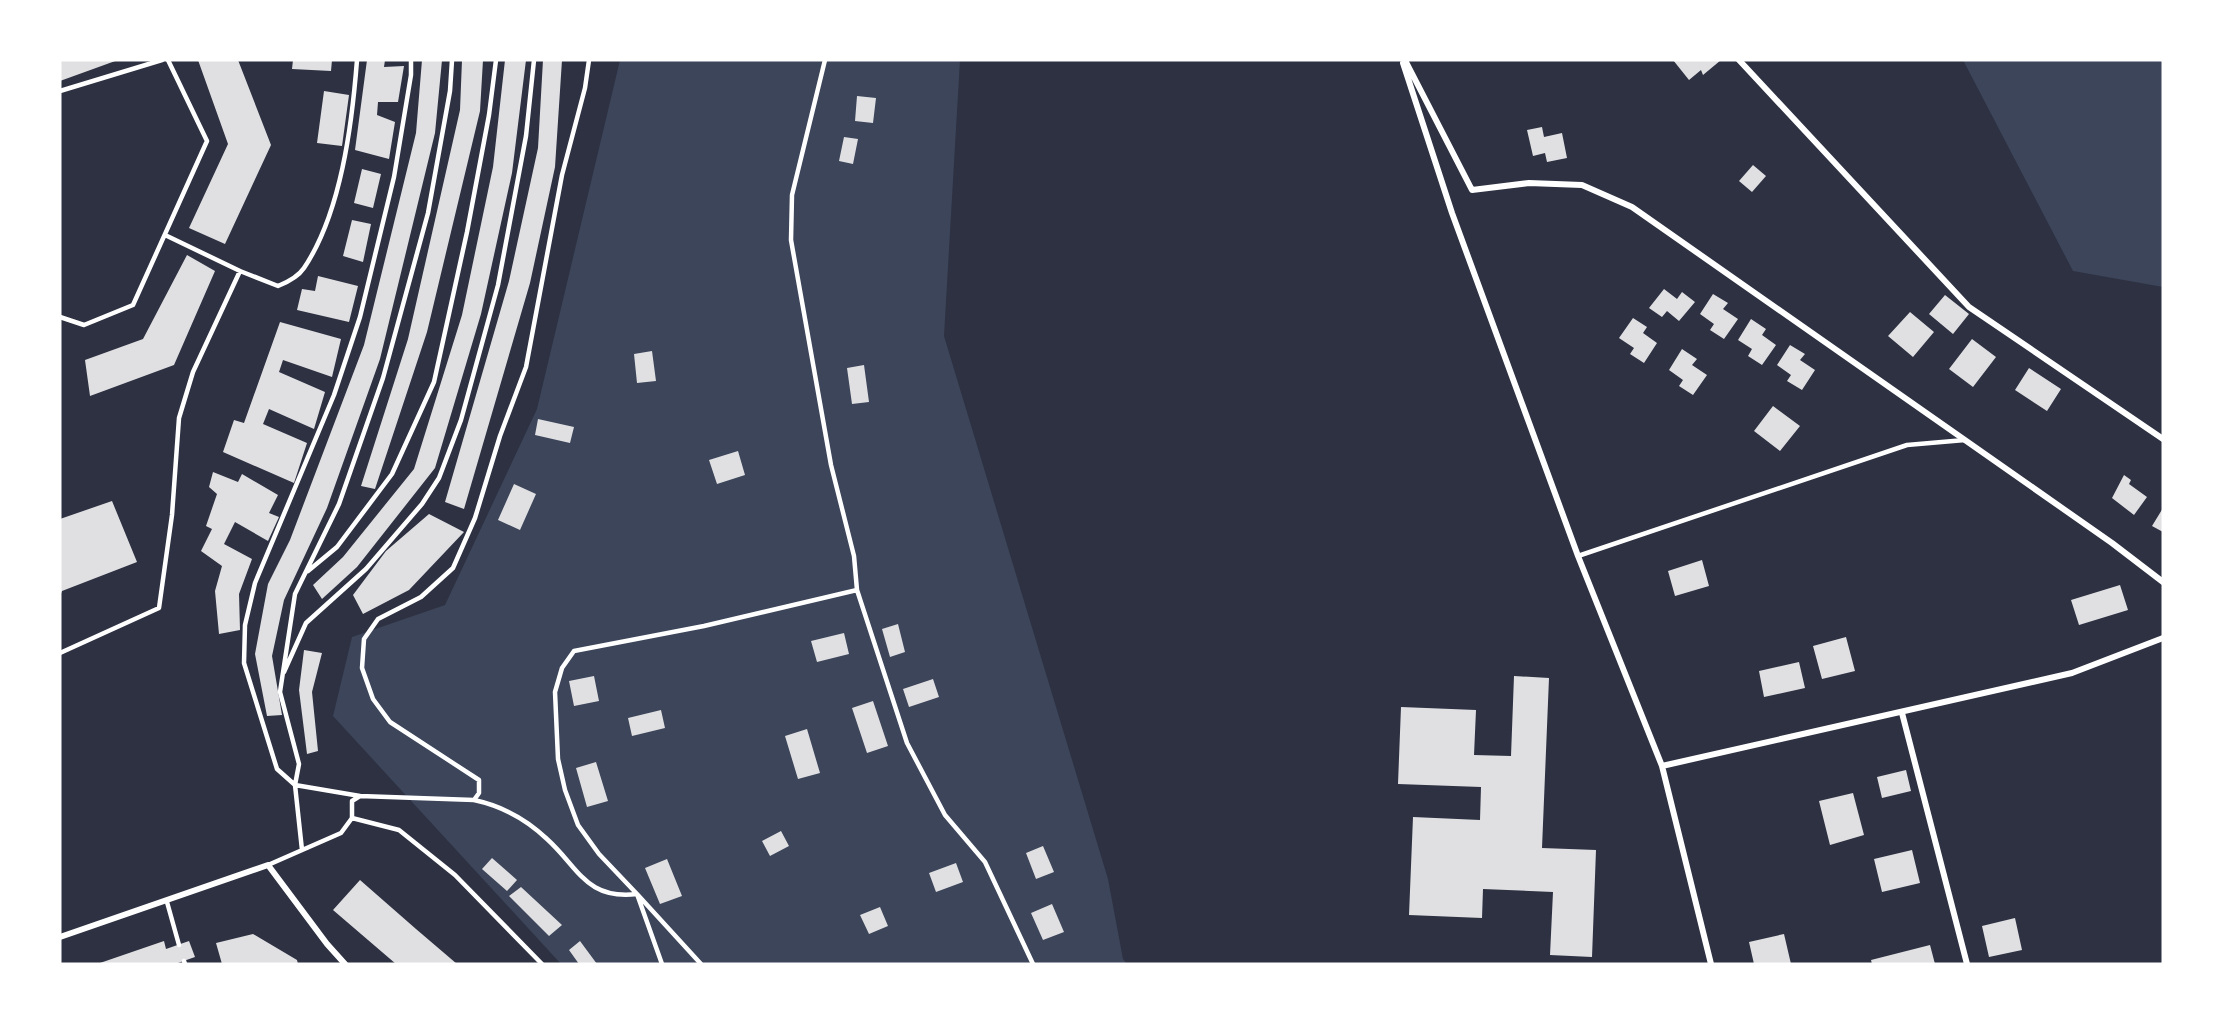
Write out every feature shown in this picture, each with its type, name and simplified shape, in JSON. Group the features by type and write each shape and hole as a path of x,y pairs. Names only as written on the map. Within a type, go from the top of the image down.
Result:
{"street":[{"path":"1403,60 1472,190 1529,183 1582,185 1632,207 2112,543 2163,582"},
{"path":"1403,60 1452,213 1578,556 1662,766 1711,964"},
{"path":"1739,60 1969,307 2163,440"},
{"path":"1662,766 2072,673 2163,638"},
{"path":"1902,713 1967,964"},
{"path":"60,937 167,902 268,865 327,944 345,964"}],"lane":[{"path":"60,90 162,60"},
{"path":"60,316 84,325 133,305 207,141 168,60"},
{"path":"165,235 240,271 278,286 291,280 303,269 329,218 344,153 357,60"},
{"path":"411,60 411,75 394,177 360,317 334,395 255,583 245,625 244,663 277,769 295,785 360,796 474,800 490,803 520,817 547,839 594,888 608,895 637,894"},
{"path":"302,850 295,785 299,764 280,692 280,679 295,594 339,504 383,378 428,213 450,92 452,60"},
{"path":"305,573 337,547 392,474 434,382 467,232 489,115 496,60"},
{"path":"280,679 306,623 366,569 422,504 439,478 461,420 498,285 526,136 534,60"},
{"path":"474,800 479,793 479,780 390,722 373,699 362,668 364,639 378,619 421,597 453,568 475,518 500,436 526,367 562,175 585,88 589,60"},
{"path":"825,60 792,195 791,240 831,465 854,556 857,590 907,742 945,815 985,862 1033,964"},
{"path":"60,653 159,608 172,515 179,418 193,372 240,271"},
{"path":"1578,556 1907,445 1965,440"},
{"path":"701,964 599,854 578,825 565,790 555,731 555,692 562,668 574,651 585,648 704,626 857,590"},
{"path":"268,865 341,833 352,818 352,801 360,796"},
{"path":"352,818 399,830 455,874 542,964"},
{"path":"637,894 662,964"},
{"path":"167,902 179,945"}],"shaded area":[{"path":"620,60 960,60 944,336 1108,879 1123,959 1127,964 561,964 333,716 352,637 445,605 537,409"},
{"path":"1963,60 2163,60 2163,287 2073,271"}],"building":[{"path":"60,60 118,60 60,81"},
{"path":"198,60 238,60 271,145 225,244 189,228 228,144"},
{"path":"293,60 332,60 331,71 292,69"},
{"path":"367,60 385,60 384,67 404,66 398,102 378,102 377,115 395,122 389,159 355,150"},
{"path":"422,60 442,60 435,133 380,359 327,508 284,600 272,656 282,715 267,716 255,654 268,584 290,540 364,345 416,133"},
{"path":"462,60 483,60 480,111 427,332 375,489 361,486 408,339 460,110"},
{"path":"505,60 526,60 512,173 481,314 435,468 357,567 322,599 313,585 343,557 414,469 462,315 493,167"},
{"path":"543,60 562,60 555,167 530,283 464,509 445,502 509,281 538,148"},
{"path":"1673,60 1721,60 1703,75 1701,70 1689,80"},
{"path":"324,91 349,95 342,146 317,143"},
{"path":"857,96 876,98 873,123 855,121"},
{"path":"1542,127 1544,137 1562,133 1567,158 1547,162 1545,153 1533,156 1527,130"},
{"path":"844,137 858,139 853,164 839,161"},
{"path":"1753,165 1766,176 1752,192 1739,181"},
{"path":"362,169 381,174 373,208 354,203"},
{"path":"352,220 371,224 363,262 343,256"},
{"path":"187,255 215,271 174,365 90,396 85,360 143,339"},
{"path":"318,276 358,286 349,322 297,310 302,289 315,291"},
{"path":"1664,289 1677,299 1682,292 1695,302 1679,321 1667,311 1662,317 1649,308"},
{"path":"1713,294 1728,303 1723,309 1738,319 1724,339 1710,330 1714,324 1700,314"},
{"path":"1945,295 1969,314 1953,334 1929,314"},
{"path":"1910,312 1934,332 1913,357 1888,336"},
{"path":"1633,318 1647,327 1643,333 1657,343 1644,363 1630,354 1634,348 1619,338"},
{"path":"1751,319 1766,329 1762,335 1776,345 1762,365 1748,356 1752,349 1738,340"},
{"path":"280,322 341,339 332,377 283,360 279,372 325,392 314,429 269,409 263,424 307,443 294,483 223,452 234,420 244,423"},
{"path":"1972,339 1996,357 1973,387 1949,369"},
{"path":"1790,345 1805,354 1800,360 1815,370 1802,390 1787,381 1791,375 1777,365"},
{"path":"1682,349 1697,359 1692,365 1707,375 1693,395 1679,386 1683,380 1669,370"},
{"path":"652,351 656,381 637,383 634,354"},
{"path":"864,365 869,402 852,404 847,368"},
{"path":"2029,368 2061,389 2047,411 2015,390"},
{"path":"1773,406 1800,426 1780,451 1754,431"},
{"path":"538,419 574,427 570,443 535,435"},
{"path":"738,451 745,475 717,484 709,460"},
{"path":"213,472 238,482 242,474 278,495 269,513 279,517 268,541 235,522 224,544 252,559 239,594 240,630 219,634 215,591 222,566 201,551 212,529 206,526 217,494 209,487"},
{"path":"2124,475 2131,480 2129,484 2147,497 2134,515 2112,498"},
{"path":"514,484 536,494 520,530 498,520"},
{"path":"112,501 137,562 62,591 60,596 60,519"},
{"path":"2163,508 2163,532 2152,526"},
{"path":"429,514 464,532 409,590 363,614 353,595 386,551"},
{"path":"1702,560 1709,586 1675,596 1668,571"},
{"path":"2120,585 2128,610 2079,625 2071,600"},
{"path":"898,624 905,652 890,657 882,629"},
{"path":"844,633 849,654 817,662 811,641"},
{"path":"1846,637 1855,671 1822,679 1813,646"},
{"path":"304,650 322,653 312,692 318,751 307,754 299,690"},
{"path":"1799,662 1805,688 1764,697 1759,671"},
{"path":"594,676 599,701 574,706 569,681"},
{"path":"1514,676 1549,678 1542,848 1596,850 1592,957 1550,955 1553,892 1483,889 1482,918 1409,915 1413,817 1480,820 1481,787 1398,784 1401,707 1476,710 1474,755 1511,756"},
{"path":"933,679 939,697 909,707 903,689"},
{"path":"873,701 888,746 867,753 852,708"},
{"path":"661,710 665,728 632,736 628,718"},
{"path":"807,729 820,773 798,779 785,736"},
{"path":"596,762 608,801 587,807 576,768"},
{"path":"1906,770 1911,791 1882,798 1877,777"},
{"path":"1853,793 1864,835 1830,845 1819,801"},
{"path":"781,831 789,846 770,856 762,841"},
{"path":"1043,846 1054,872 1036,879 1026,853"},
{"path":"1912,850 1920,883 1882,892 1874,859"},
{"path":"492,858 517,880 507,891 482,869"},
{"path":"667,859 682,896 660,904 645,868"},
{"path":"956,863 963,882 936,892 929,873"},
{"path":"360,880 457,964 396,964 333,910"},
{"path":"521,887 562,925 549,936 509,896"},
{"path":"1052,904 1064,932 1043,940 1031,913"},
{"path":"880,907 888,926 869,934 860,915"},
{"path":"2015,918 2022,950 1989,957 1982,926"},
{"path":"253,934 297,960 298,964 222,964 216,943"},
{"path":"1784,934 1791,964 1754,964 1749,942"},
{"path":"164,941 166,949 189,941 195,957 175,964 97,964"},
{"path":"580,941 597,964 579,964 569,950"},
{"path":"1930,945 1935,964 1872,964 1871,960"}]}
